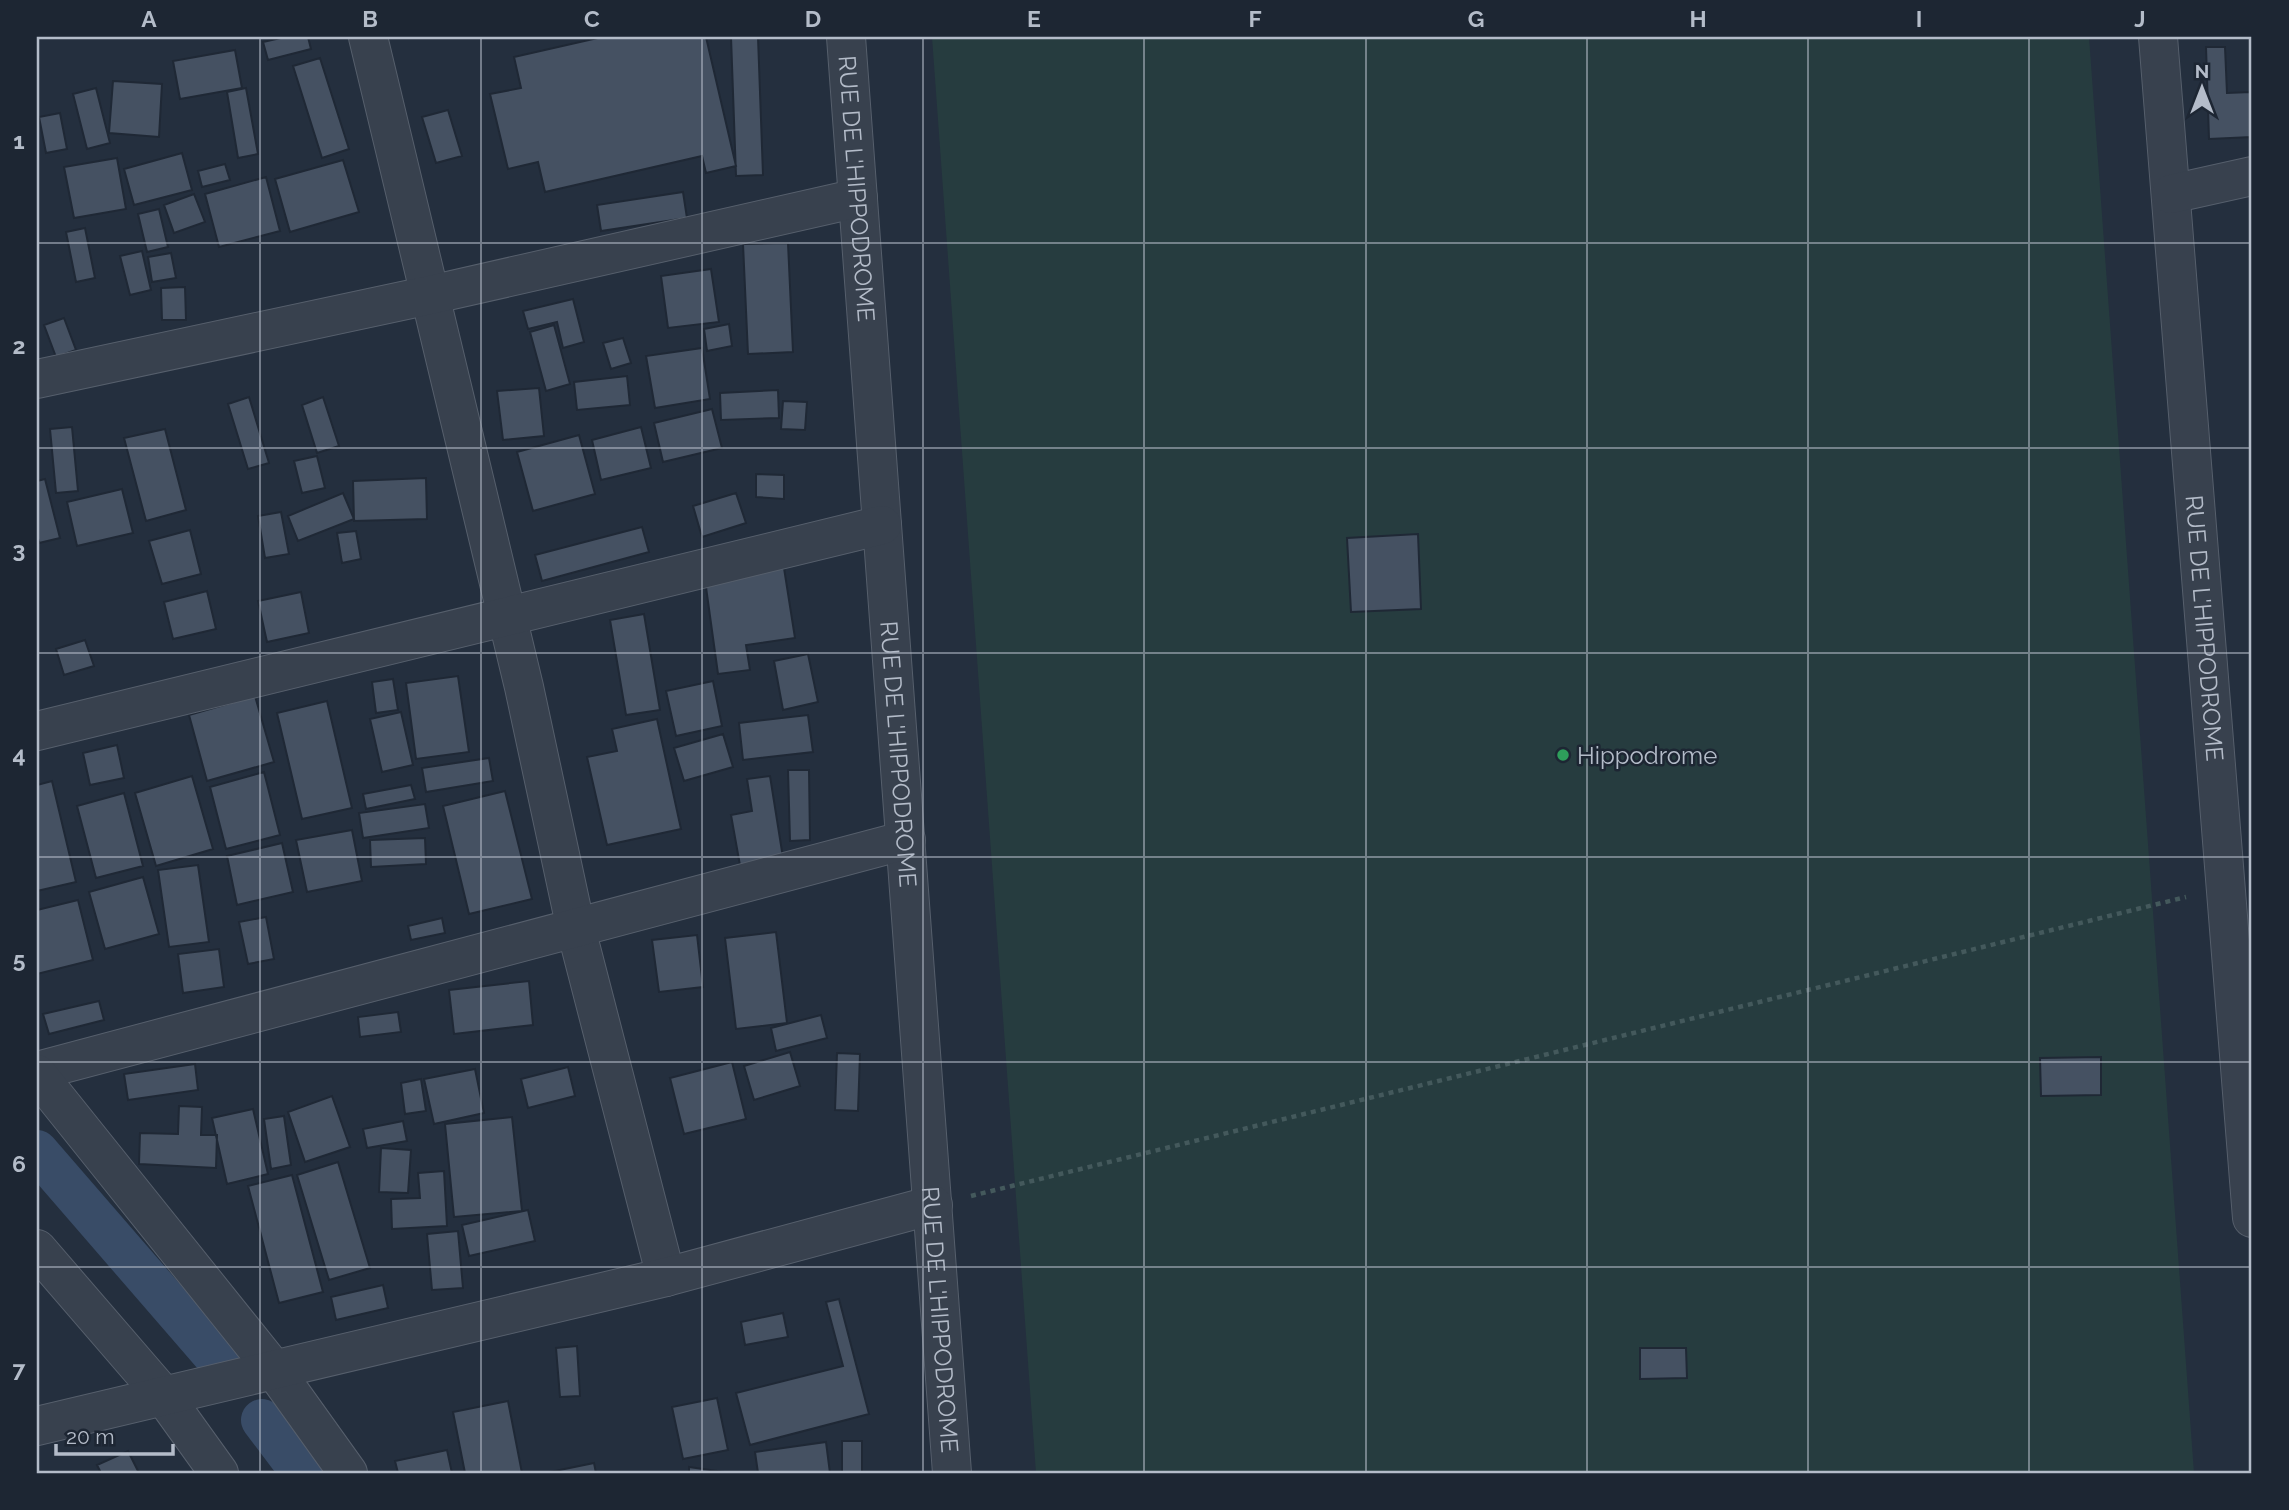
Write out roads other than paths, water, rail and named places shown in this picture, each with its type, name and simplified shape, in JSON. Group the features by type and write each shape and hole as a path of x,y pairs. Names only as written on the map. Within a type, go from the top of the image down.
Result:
{"street":[{"path":"368,37 507,615 576,929 666,1277"},
{"name":"RUE DE L'HIPPODROME","path":"846,37 953,1473"},
{"name":"RUE DE L'HIPPODROME","path":"2158,37 2239,884 2252,1219"},
{"path":"2171,194 2252,176"},
{"path":"37,379 430,295 858,198"},
{"path":"37,732 882,525"},
{"path":"348,1473 275,1371 37,1072 906,839"},
{"path":"37,1426 666,1277 933,1205"},
{"path":"37,1248 163,1395 219,1473"}],"waterway":[{"path":"37,1151 218,1360"},
{"path":"262,1420 302,1473"}],"place":[{"name":"Hippodrome","path":"1563,755"}]}
